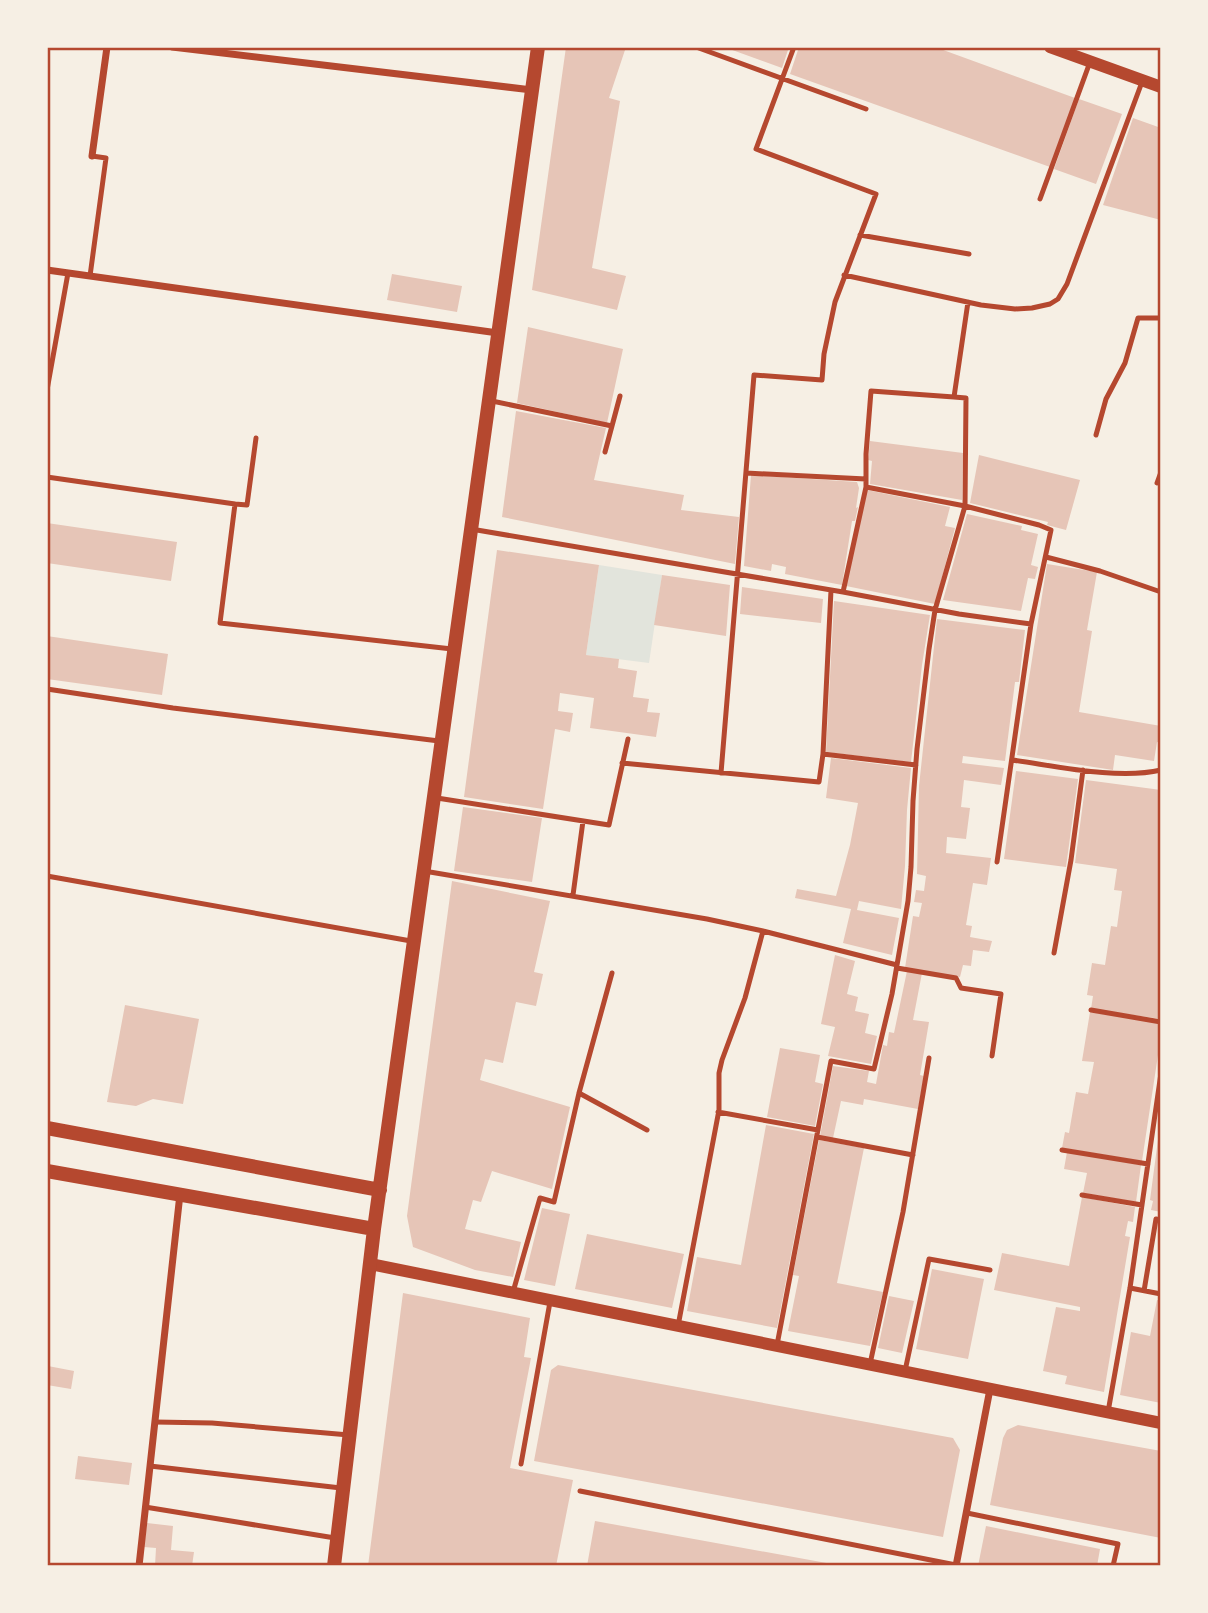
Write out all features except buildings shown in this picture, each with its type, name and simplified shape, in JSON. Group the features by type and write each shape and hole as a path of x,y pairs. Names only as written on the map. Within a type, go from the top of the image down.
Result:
{"main road":[{"path":"334,1566 374,1229 538,47"},
{"path":"47,1128 380,1190"},
{"path":"47,1171 374,1229"}],"street":[{"path":"92,156 107,47"},
{"path":"172,47 532,90"},
{"path":"1056,48 1161,88"},
{"path":"47,270 499,333"},
{"path":"139,1566 180,1194"},
{"path":"370,1264 1161,1423"},
{"path":"956,1566 990,1389"}],"lane":[{"path":"696,47 866,109"},
{"path":"721,773 754,375 822,380 828,328 835,302 876,194 756,149 794,47"},
{"path":"1040,199 1090,62"},
{"path":"845,275 997,307 1032,308 1050,304 1062,295 1067,284 1142,81"},
{"path":"90,276 106,158 92,156"},
{"path":"860,235 969,254"},
{"path":"47,390 68,273"},
{"path":"954,397 968,302"},
{"path":"1096,435 1106,400 1125,363 1138,318 1161,318"},
{"path":"777,1346 831,1061 874,1069 897,966 912,867 916,765 929,649 935,610 965,506 966,398 871,391 866,487 843,592"},
{"path":"605,452 620,396"},
{"path":"489,401 612,426"},
{"path":"47,477 247,505 256,439"},
{"path":"746,472 866,479"},
{"path":"1157,482 1161,472"},
{"path":"866,487 965,506 1051,530 1031,624 996,862"},
{"path":"235,504 220,624 455,650"},
{"path":"471,529 935,610 1031,624"},
{"path":"1046,557 1100,571 1161,592"},
{"path":"622,762 819,782 823,754 831,590"},
{"path":"47,689 173,708 442,741"},
{"path":"434,797 609,825 628,739"},
{"path":"823,754 916,765"},
{"path":"1012,760 1128,774 1161,770"},
{"path":"1054,953 1083,770"},
{"path":"573,895 583,821"},
{"path":"424,871 707,919 956,978 961,988 1001,994 992,1056"},
{"path":"47,876 414,942"},
{"path":"678,1326 718,1112 719,1073 745,998 763,931"},
{"path":"513,1292 540,1198 554,1202 579,1093 612,973"},
{"path":"1091,1010 1161,1022"},
{"path":"870,1365 914,1155 929,1058"},
{"path":"1108,1412 1130,1288 1161,1073"},
{"path":"579,1093 648,1130"},
{"path":"718,1112 914,1155"},
{"path":"1062,1150 1148,1164"},
{"path":"1082,1195 1142,1205"},
{"path":"1144,1290 1156,1219 1161,1220"},
{"path":"905,1371 929,1259 990,1270"},
{"path":"1130,1288 1161,1294"},
{"path":"521,1464 551,1300"},
{"path":"155,1422 212,1423 349,1435"},
{"path":"150,1466 343,1489"},
{"path":"580,1491 956,1566"},
{"path":"145,1507 337,1538"},
{"path":"967,1513 1118,1544 1114,1566"}],"shaded area":[{"path":"599,565 662,575 649,663 586,655"}]}
